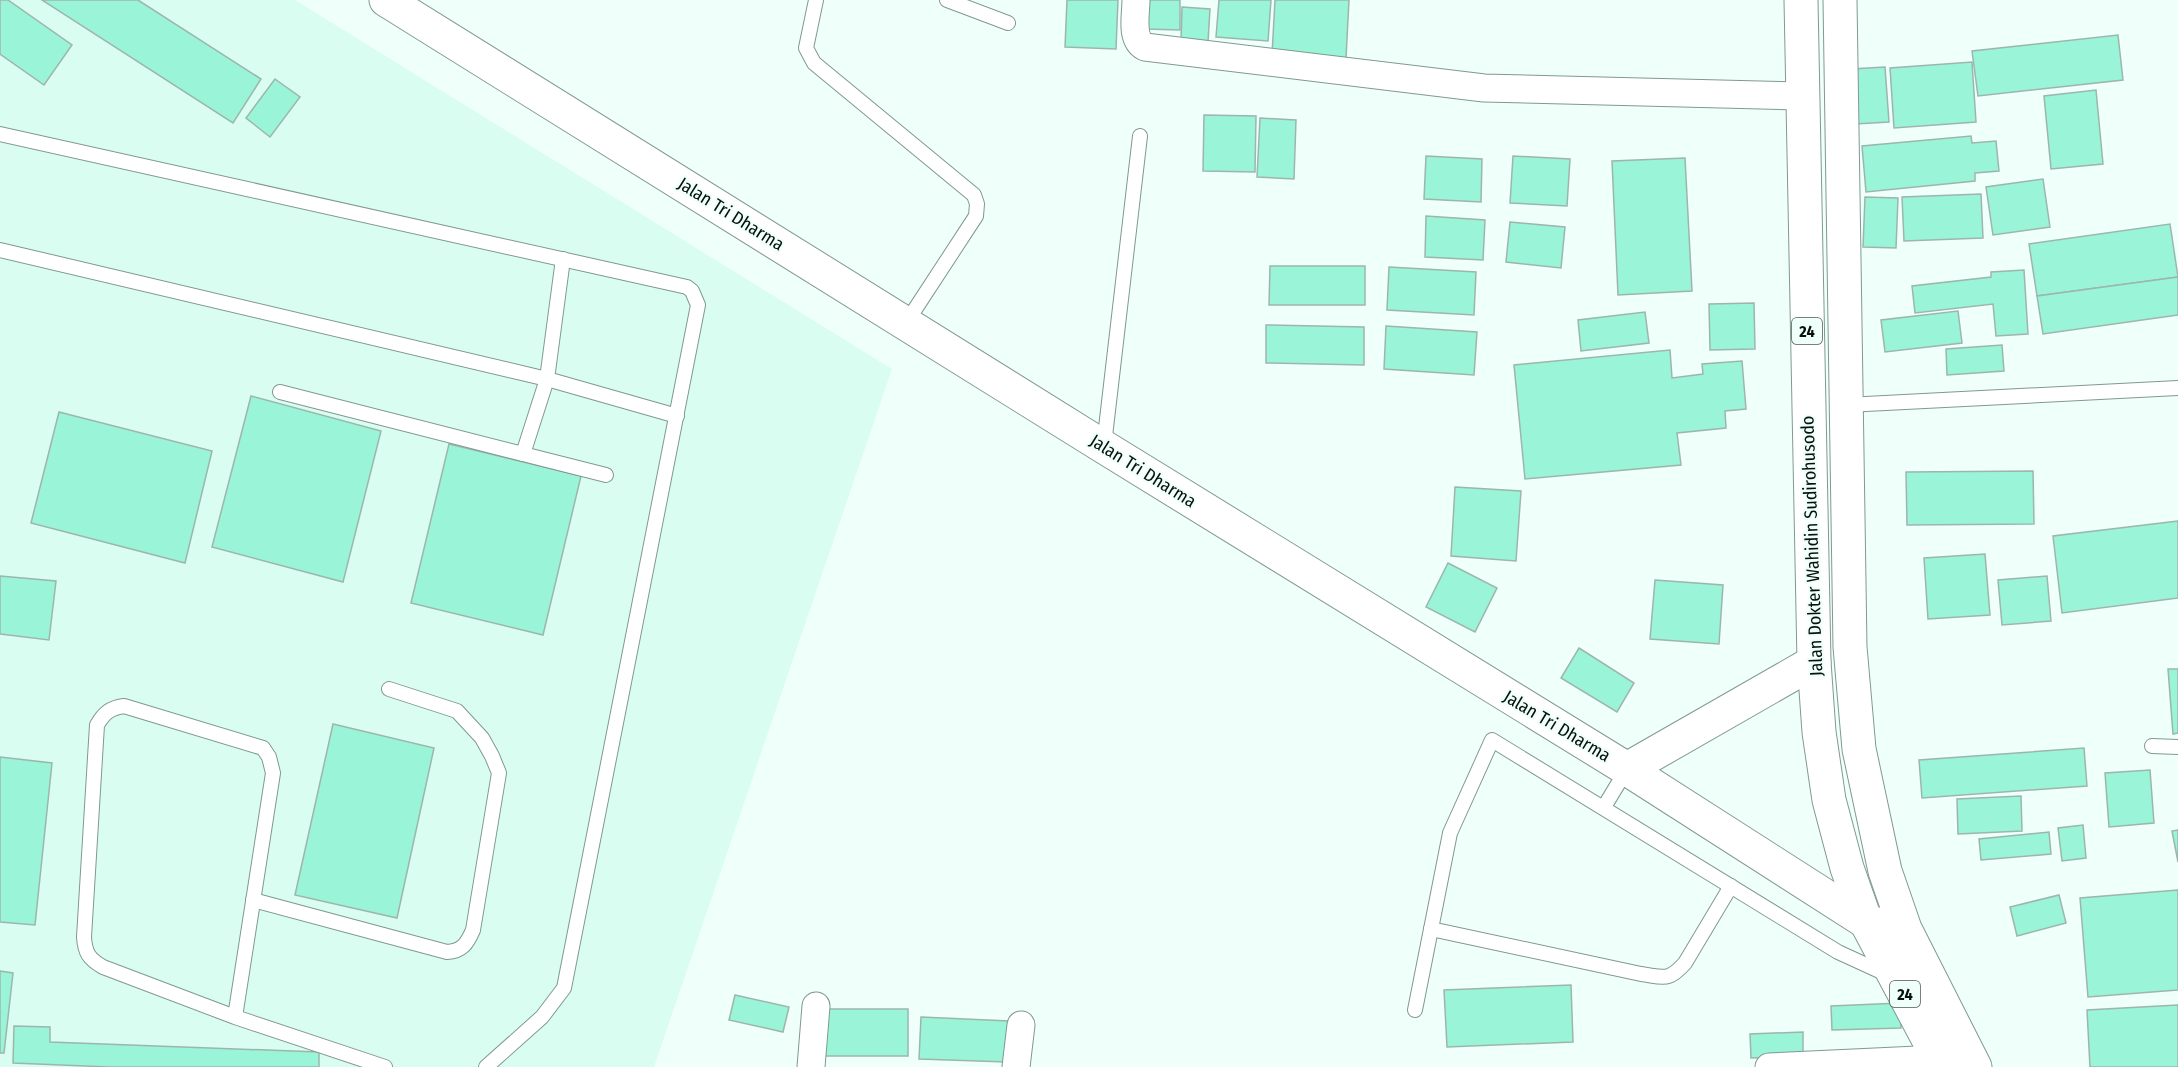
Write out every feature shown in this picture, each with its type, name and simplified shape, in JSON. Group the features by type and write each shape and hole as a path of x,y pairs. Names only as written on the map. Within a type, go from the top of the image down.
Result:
{"main road":[{"name":"Jalan Tri Dharma","path":"386,0 1627,769 1866,922 1905,929"},
{"name":"Jalan Dokter Wahidin Sudirohusodo","path":"1801,0 1814,662 1819,732 1829,800 1847,868 1866,922 1941,1063"},
{"name":"Jalan Dokter Wahidin Sudirohusodo","path":"1840,0 1850,647 1859,749 1885,871 1905,929 1975,1067"},
{"path":"1627,769 1814,662 1850,647"}],"street":[{"path":"1136,0 1136,37 1139,44 1145,47 1484,88 1802,96"},
{"path":"811,1067 816,1006"},
{"path":"1016,1067 1021,1025"},
{"path":"1769,1067 1941,1063"}],"lane":[{"path":"816,0 806,48 814,63 974,195 977,204 976,216 906,324"},
{"path":"947,0 1008,22"},
{"path":"0,134 562,258 687,287 692,291 698,305 564,988 542,1017 486,1067"},
{"path":"1104,447 1140,136"},
{"path":"0,250 547,379 677,416"},
{"path":"523,454 547,379 562,258"},
{"path":"1846,405 2178,388"},
{"path":"280,392 606,475"},
{"path":"253,900 447,952 457,951 467,944 473,930 499,773 482,738 457,711 389,689"},
{"path":"234,1017 273,773 269,757 263,748 124,706 116,707 104,713 97,725 84,937 85,950 91,960 103,967 234,1017 385,1067"},
{"path":"1415,1011 1450,832 1492,741 1604,807 1838,952 1896,978"},
{"path":"2152,746 2178,747"},
{"path":"1604,807 1627,769"},
{"path":"1431,929 1666,978 1675,974 1685,963 1731,886"}],"shaded area":[{"path":"0,0 295,0 892,369 654,1067 0,1067"}],"building":[{"path":"0,0 8,0 72,45 44,85 0,54"},
{"path":"42,0 138,0 261,79 233,123"},
{"path":"1067,0 1118,0 1116,49 1065,47"},
{"path":"1145,0 1180,0 1180,30 1145,29"},
{"path":"1219,0 1271,0 1268,41 1216,37"},
{"path":"1275,0 1349,0 1346,58 1272,55"},
{"path":"1182,7 1210,9 1208,42 1181,41"},
{"path":"2118,35 2123,80 1978,96 1972,51"},
{"path":"1972,62 1976,122 1894,128 1890,68"},
{"path":"1885,67 1889,122 1855,124 1851,69"},
{"path":"275,79 300,97 270,137 246,118"},
{"path":"2096,90 2103,164 2051,169 2044,96"},
{"path":"1204,115 1256,116 1255,172 1203,171"},
{"path":"1260,118 1296,120 1294,179 1257,177"},
{"path":"1971,136 1972,143 1996,141 1999,171 1975,173 1975,181 1866,192 1862,146"},
{"path":"1426,156 1482,159 1481,202 1424,199"},
{"path":"1513,156 1570,159 1567,206 1510,203"},
{"path":"1685,158 1692,291 1618,295 1612,161"},
{"path":"2043,179 2050,227 1993,235 1986,187"},
{"path":"1981,194 1983,238 1904,241 1902,197"},
{"path":"1865,197 1898,198 1896,248 1863,247"},
{"path":"1426,216 1485,220 1483,260 1425,257"},
{"path":"1510,222 1565,227 1561,268 1506,262"},
{"path":"2170,224 2178,277 2037,296 2029,244"},
{"path":"1270,266 1365,266 1365,305 1269,305"},
{"path":"1389,267 1476,272 1474,315 1387,310"},
{"path":"2024,270 2028,334 1996,336 1993,304 1915,313 1912,286 1991,277 1991,272"},
{"path":"2178,277 2178,315 2043,334 2037,296"},
{"path":"1754,303 1755,349 1710,350 1709,304"},
{"path":"1958,311 1962,343 1885,352 1881,320"},
{"path":"1645,312 1649,343 1581,351 1578,320"},
{"path":"1266,325 1364,327 1364,365 1266,363"},
{"path":"1386,326 1477,332 1474,375 1384,369"},
{"path":"2002,345 2004,371 1947,375 1946,349"},
{"path":"1670,350 1672,378 1703,374 1702,364 1742,361 1746,409 1725,411 1726,428 1677,433 1681,465 1525,479 1514,365"},
{"path":"251,396 381,431 343,582 212,547"},
{"path":"59,412 212,451 185,563 31,523"},
{"path":"449,444 581,476 543,635 411,603"},
{"path":"2033,471 2034,524 1907,525 1906,472"},
{"path":"1455,487 1521,491 1516,561 1451,556"},
{"path":"2178,521 2178,598 2062,613 2053,536"},
{"path":"1985,554 1990,615 1928,619 1924,558"},
{"path":"1448,563 1497,588 1475,632 1426,607"},
{"path":"0,576 56,581 49,640 0,634"},
{"path":"2047,576 2051,621 2002,625 1998,580"},
{"path":"1655,580 1723,585 1719,644 1650,639"},
{"path":"1579,648 1634,683 1617,712 1561,678"},
{"path":"2168,669 2178,669 2178,733 2173,734"},
{"path":"333,724 434,748 397,918 295,895"},
{"path":"2084,748 2087,786 1922,798 1919,760"},
{"path":"0,757 52,763 35,925 0,922"},
{"path":"2150,770 2154,823 2109,827 2105,773"},
{"path":"2021,796 2022,831 1958,834 1957,799"},
{"path":"2083,825 2086,858 2062,861 2058,828"},
{"path":"2178,830 2178,862 2172,831"},
{"path":"2049,832 2051,854 1981,860 1979,839"},
{"path":"2178,890 2178,990 2088,997 2080,898"},
{"path":"2059,895 2066,923 2017,936 2010,907"},
{"path":"0,971 13,973 4,1053 0,1053"},
{"path":"1571,985 1573,1042 1447,1047 1444,990"},
{"path":"735,995 789,1007 783,1032 729,1020"},
{"path":"1900,1003 1901,1028 1832,1030 1831,1006"},
{"path":"2178,1005 2178,1067 2090,1067 2087,1010"},
{"path":"817,1009 908,1009 908,1056 817,1056"},
{"path":"921,1017 1009,1021 1007,1062 919,1059"},
{"path":"14,1026 50,1027 50,1042 319,1052 319,1067 109,1067 13,1063"},
{"path":"1803,1032 1803,1056 1751,1058 1750,1034"}]}
